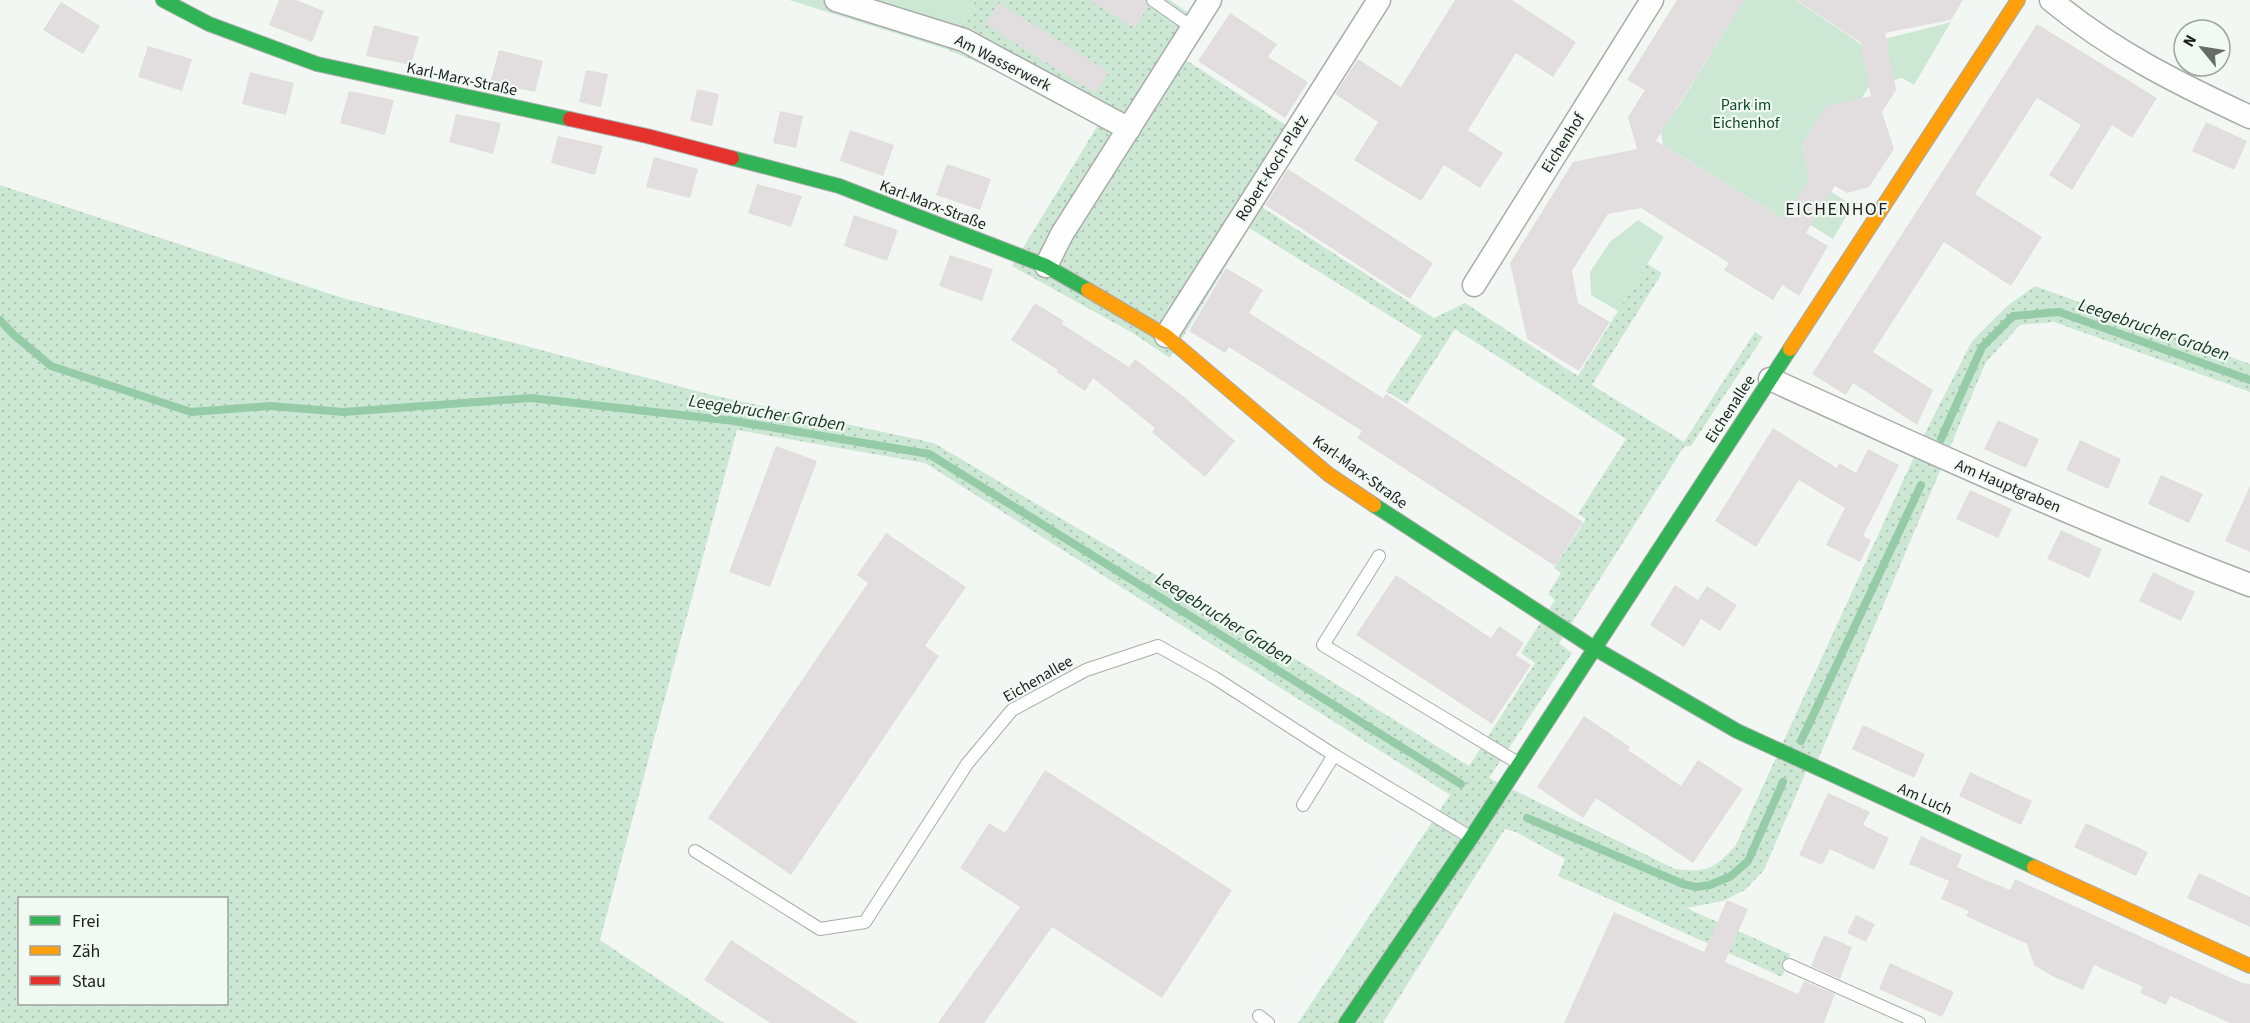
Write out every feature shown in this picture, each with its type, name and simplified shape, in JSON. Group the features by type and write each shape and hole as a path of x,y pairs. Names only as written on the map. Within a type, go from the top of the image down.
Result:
{"street":[{"name":"Karl-Marx-Straße","path":"163,0 208,24 317,64 647,136 838,186 1046,266 1166,336 1328,474 1594,648"},
{"name":"Am Wasserwerk","path":"836,0 964,40 1129,129"},
{"path":"1046,266 1062,234 1210,0"},
{"name":"Robert-Koch-Platz","path":"1166,336 1379,0"},
{"name":"Eichenhof","path":"1474,285 1652,0"},
{"name":"Eichenallee","path":"1346,1023 1471,838 2018,0"},
{"path":"2051,0 2084,27 2176,83 2250,117"},
{"name":"Am Hauptgraben","path":"1770,379 1914,446 2177,558 2250,585"},
{"name":"Am Luch","path":"1594,648 1737,731 2250,966"}],"lane":[{"path":"1153,0 1192,28"},
{"path":"1379,556 1323,645 1519,763"},
{"name":"Eichenallee","path":"695,852 820,929 866,922 967,764 1012,710 1086,670 1158,646 1215,678 1334,755 1471,838"},
{"path":"1303,805 1334,755"},
{"path":"1789,966 1919,1023"}],"green space":[{"path":"789,0 976,0 946,49"},
{"path":"976,0 1170,0 1208,27 1186,60 1304,137 1259,205 1434,318 1465,303 1578,376 1647,264 1662,273 1592,385 1684,442 1755,332 1763,337 1691,446 1684,447 1559,643 1572,653 1489,778 1675,869 1710,868 1736,845 1923,437 1972,341 2007,306 2035,286 2250,364 2250,392 2054,322 2020,325 1986,362 1817,762 1811,760 1764,870 1745,890 1723,901 1686,908 1790,954 1782,977 1558,876 1565,859 1516,832 1505,829 1383,1023 1298,1023 1450,795 925,463 737,430 600,940 724,1023 0,1023 0,185 343,298 712,395 934,443 1239,624 1469,766 1535,663 1521,653 1555,600 1548,594 1561,573 1554,568 1586,519 1578,514 1626,439 1455,329 1407,404 1386,391 1422,336 1249,228 1170,358 1131,332 1012,266 1098,125 1018,80 946,49"},
{"name":"Park im Eichenhof","path":"1737,0 1795,0 1861,45 1951,22 1914,85 1902,78 1868,88 1857,106 1826,106 1802,145 1807,167 1813,172 1809,179 1853,205 1833,239 1789,212 1784,219 1663,145 1659,120 1676,110 1742,3"},
{"path":"1638,220 1664,237 1618,311 1591,295 1590,272 1610,242"}],"building":[{"path":"279,0 296,0 324,11 312,42 269,25"},
{"path":"1089,0 1145,0 1148,7 1135,28"},
{"path":"1455,0 1512,0 1576,42 1553,77 1516,53 1468,130 1503,153 1480,188 1444,165 1421,201 1354,160 1378,122 1335,94 1358,59 1401,87"},
{"path":"1677,0 1744,0 1656,141 1784,219 1809,179 1802,145 1825,106 1871,96 1860,42 1796,0 1963,0 1951,20 1885,33 1896,90 1882,112 1894,149 1869,187 1847,193 1835,186 1806,233 1828,246 1799,296 1782,285 1773,300 1724,270 1729,263 1641,208 1608,214 1572,271 1578,303 1610,322 1579,371 1527,339 1510,263 1573,162 1637,149 1628,117 1645,90 1627,80"},
{"path":"61,2 100,26 83,54 43,30"},
{"path":"999,3 1109,72 1095,93 985,24"},
{"path":"1230,13 1277,44 1268,57 1308,82 1285,118 1198,61"},
{"path":"2037,24 2157,98 2132,138 2112,125 2072,190 2049,175 2081,125 2037,98 1975,194 2042,237 2011,286 1944,242 1873,352 1933,390 1917,425 1853,383 1846,395 1812,374"},
{"path":"374,25 419,37 411,65 366,56"},
{"path":"148,46 192,59 182,91 138,77"},
{"path":"499,50 543,61 535,92 490,83"},
{"path":"586,70 608,74 601,107 579,102"},
{"path":"250,72 294,83 286,115 242,104"},
{"path":"697,89 719,94 712,126 690,121"},
{"path":"349,91 394,100 385,135 340,123"},
{"path":"780,111 803,116 796,148 773,143"},
{"path":"456,114 501,123 493,154 449,142"},
{"path":"2206,122 2247,141 2234,170 2192,151"},
{"path":"850,130 894,145 883,176 840,161"},
{"path":"558,136 603,146 595,175 551,163"},
{"path":"654,157 698,169 690,198 646,187"},
{"path":"947,164 991,179 980,210 936,195"},
{"path":"1288,169 1433,263 1410,299 1265,205"},
{"path":"757,184 802,196 791,227 748,213"},
{"path":"854,215 898,230 887,261 844,246"},
{"path":"950,255 993,269 982,301 939,286"},
{"path":"1226,268 1263,290 1249,313 1383,398 1386,394 1583,522 1555,566 1357,438 1362,431 1229,347 1225,353 1189,331"},
{"path":"1035,303 1064,321 1062,324 1129,367 1135,359 1183,396 1235,441 1205,477 1152,432 1155,428 1093,378 1085,391 1056,372 1058,370 1011,340"},
{"path":"1998,420 2039,439 2026,468 1984,449"},
{"path":"1773,428 1837,468 1839,463 1856,473 1868,449 1899,465 1863,536 1871,540 1860,562 1826,545 1845,508 1799,480 1756,547 1715,521"},
{"path":"2080,440 2121,459 2108,489 2066,470"},
{"path":"776,446 817,461 770,587 729,572"},
{"path":"2161,475 2203,494 2189,523 2148,504"},
{"path":"2250,486 2250,552 2225,541"},
{"path":"1970,490 2012,509 1998,538 1956,519"},
{"path":"2061,530 2102,549 2089,578 2047,559"},
{"path":"886,533 966,587 925,646 939,656 791,875 708,818 868,583 857,575"},
{"path":"2153,572 2195,592 2181,621 2139,601"},
{"path":"1396,575 1491,638 1499,626 1524,643 1516,655 1531,665 1492,724 1356,635"},
{"path":"1675,585 1698,600 1707,586 1737,605 1720,631 1701,619 1684,647 1650,625"},
{"path":"1584,716 1630,747 1628,750 1681,786 1698,760 1743,789 1693,863 1596,798 1583,818 1537,787"},
{"path":"1863,725 1925,754 1914,778 1852,749"},
{"path":"1045,770 1232,890 1162,998 1052,927 984,1023 938,1023 1020,907 960,868 989,823 1005,833"},
{"path":"1970,772 2032,801 2021,825 1959,796"},
{"path":"1828,793 1870,812 1863,825 1889,838 1874,870 1830,849 1822,865 1799,855"},
{"path":"2086,823 2148,852 2136,876 2074,847"},
{"path":"1921,836 1962,855 1957,867 1983,879 2010,890 2015,879 2242,983 2250,984 2250,1023 2230,1023 2170,996 2166,1005 2140,993 2143,987 2094,965 2083,990 2052,976 2034,965 2027,944 1966,916 1969,911 1941,899 1949,881 1909,864"},
{"path":"2199,873 2250,897 2250,927 2187,898"},
{"path":"1727,900 1748,909 1725,962 1798,994 1804,981 1835,994 1824,1023 1564,1023 1614,912 1704,952"},
{"path":"1856,915 1875,924 1866,942 1847,933"},
{"path":"1824,935 1852,947 1840,979 1811,966"},
{"path":"731,940 858,1023 770,1023 704,980"},
{"path":"1890,963 1954,992 1942,1017 1879,989"}],"waterway":[{"name":"Leegebrucher Graben","path":"1941,439 1982,347 2013,316 2059,312 2250,380"},
{"name":"Leegebrucher Graben","path":"0,320 51,366 191,412 270,406 344,412 531,398 734,421 929,454 1461,784"},
{"name":"Leegebrucher Graben","path":"1801,741 1921,485"},
{"name":"Leegebrucher Graben","path":"1527,818 1683,884 1696,887 1710,885 1731,876 1748,861 1783,782"}],"traffic: fast":[{"path":"163,0 209,24 317,64 570,119"},
{"path":"732,158 839,186 1046,266 1088,290"},
{"path":"1346,1023 1471,838 1790,349"},
{"path":"1374,505 1594,648 1737,731 2034,867"}],"traffic: slow":[{"path":"1790,349 2018,0"},
{"path":"1088,290 1166,336 1328,474 1374,505"},
{"path":"2034,867 2250,966"}],"traffic: jam":[{"path":"570,119 732,158"}],"district":[{"name":"EICHENHOF","path":"1837,209"}]}
